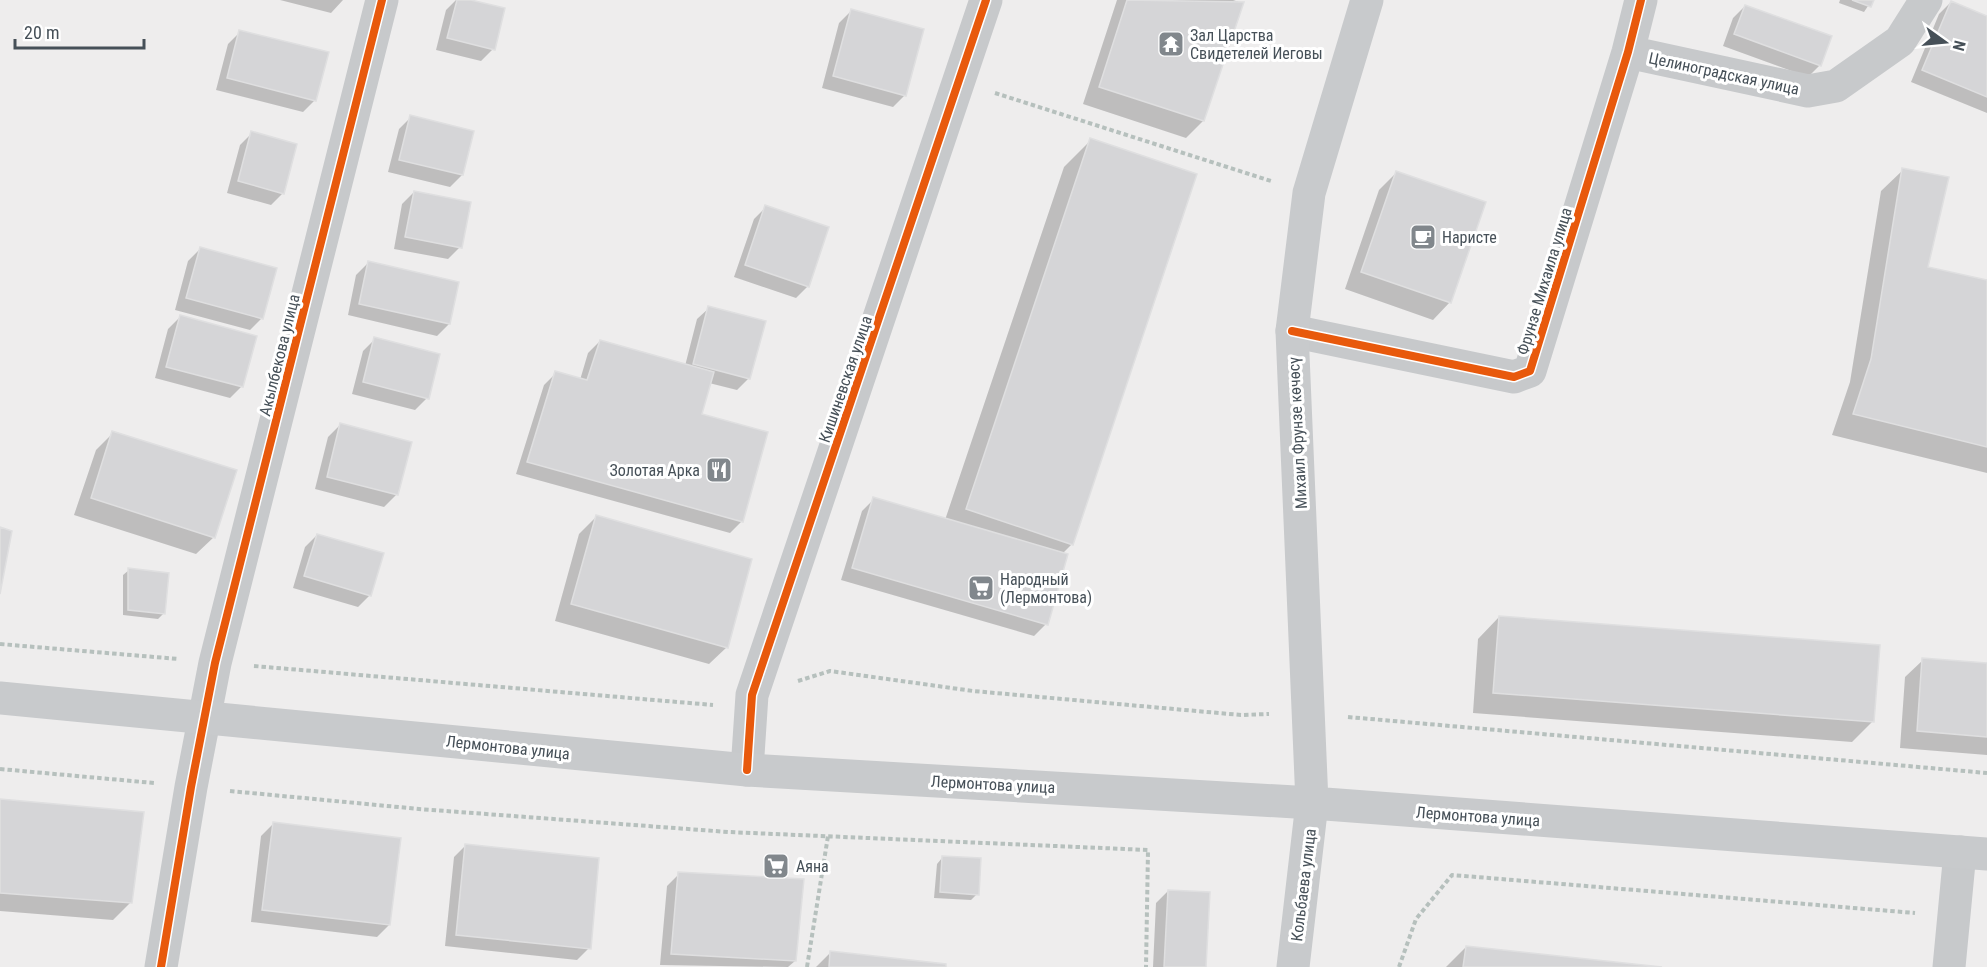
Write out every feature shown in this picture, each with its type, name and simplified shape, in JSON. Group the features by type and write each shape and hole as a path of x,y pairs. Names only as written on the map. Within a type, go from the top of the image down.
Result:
{"main road":[{"name":"Михаил Фрунзе көчөсү","path":"1312,803 1310,713 1292,331 1309,193 1367,0"},
{"name":"Лермонтова улица","path":"0,698 747,770 1312,803 1973,853"},
{"name":"Кольбаева улица","path":"1293,967 1312,803"}],"street":[{"name":"Акылбекова улица","path":"161,967 190,787 206,717 215,663 382,0"},
{"name":"Кишиневская улица","path":"747,770 752,695 986,0"},
{"name":"Фрунзе Михаила улица","path":"1292,331 1514,377 1530,371 1628,52 1641,0"},
{"name":"Целиноградская улица","path":"1628,52 1808,91 1836,86 1900,41 1926,0"},
{"path":"1948,967 1954,916 1973,853"}],"path":[{"path":"959,81 1309,193"},
{"path":"0,644 719,706 830,670 973,691 1032,697 1241,715 1310,713 1987,772"},
{"path":"0,769 419,809 728,832 1148,850 1146,967"},
{"path":"807,967 828,836"},
{"path":"1399,967 1416,919 1452,876 1954,916"}],"building":[{"path":"457,0 471,0 505,8 495,50 447,38"},
{"name":"Зал Царства Свидетелей Иеговы","path":"1127,0 1244,2 1204,121 1099,87"},
{"path":"1852,0 1874,0 1871,7"},
{"path":"1951,1 1987,16 1987,97 1922,70"},
{"path":"1745,5 1832,36 1821,66 1734,34"},
{"path":"851,9 924,29 906,96 833,76"},
{"path":"239,30 329,52 316,101 227,78"},
{"path":"410,115 474,131 463,175 399,160"},
{"path":"251,131 297,144 284,194 238,181"},
{"path":"1090,138 1197,174 1073,545 966,509"},
{"path":"1902,168 1949,177 1928,267 1987,280 1987,447 1853,414 1871,359"},
{"name":"Наристе","path":"1396,171 1486,202 1451,303 1361,272"},
{"path":"414,191 471,202 462,248 405,237"},
{"path":"765,205 829,227 809,287 745,265"},
{"path":"200,247 277,268 263,319 186,298"},
{"path":"368,261 459,282 450,324 359,304"},
{"path":"708,306 766,321 750,379 693,364"},
{"path":"180,315 257,336 243,387 166,367"},
{"path":"374,337 440,354 429,399 363,382"},
{"path":"600,340 714,372 702,414 768,432 743,522 527,462 555,371 587,380"},
{"path":"340,423 412,442 398,495 327,477"},
{"path":"112,431 237,470 215,538 91,498"},
{"path":"873,497 1068,554 1048,625 852,568"},
{"path":"596,515 752,559 728,648 571,604"},
{"path":"0,527 12,531 0,594"},
{"path":"317,534 384,553 371,596 304,576"},
{"path":"128,568 169,573 165,614 128,610"},
{"path":"1499,616 1880,645 1874,722 1493,693"},
{"path":"1922,658 1987,663 1987,737 1917,731"},
{"path":"0,799 144,812 132,903 0,893"},
{"path":"273,822 401,838 390,925 262,910"},
{"path":"465,844 599,858 591,949 456,935"},
{"path":"942,856 981,858 979,895 940,892"},
{"path":"678,872 804,879 796,961 671,954"},
{"path":"1168,890 1210,892 1206,967 1164,967"},
{"path":"1466,946 1662,967 1463,967"},
{"path":"830,951 946,964 946,967 829,967"}],"cycle path":[{"path":"161,967 191,787 215,663 382,0"},
{"path":"747,770 752,695 986,0"},
{"path":"1292,331 1514,377 1530,371 1628,52 1641,0"}],"place":[{"name":"Зал Царства Свидетелей Иеговы","path":"1171,44"},
{"name":"Наристе","path":"1423,237"},
{"name":"Золотая Арка","path":"719,470"},
{"name":"Народный (Лермонтова)","path":"981,588"},
{"name":"Аяна","path":"776,866"}]}
